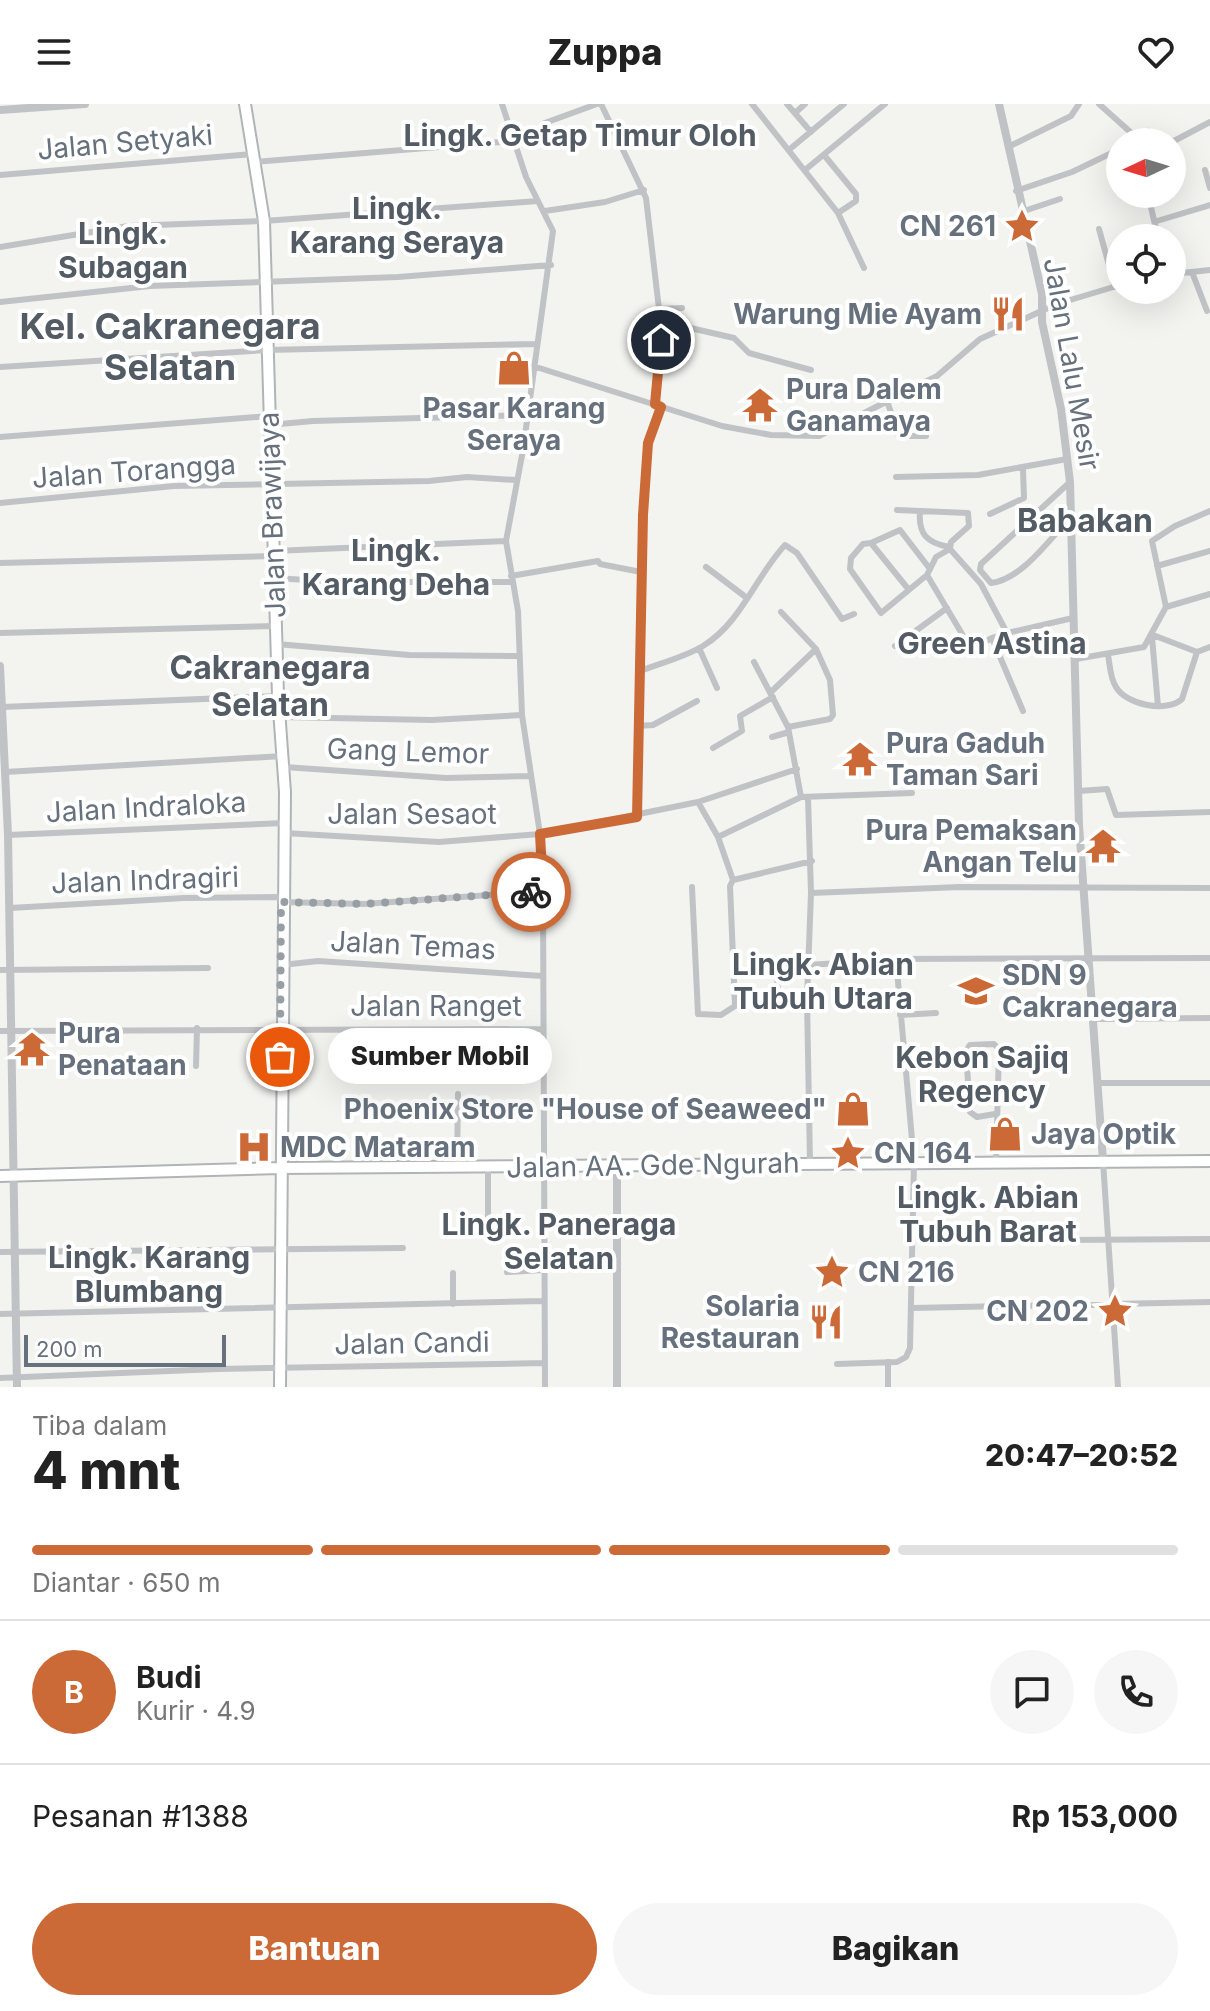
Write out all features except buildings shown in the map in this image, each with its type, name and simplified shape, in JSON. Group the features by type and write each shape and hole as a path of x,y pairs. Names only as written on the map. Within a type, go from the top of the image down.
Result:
{"main road":[{"name":"Jalan Brawijaya","path":"245,104 264,221 276,644 284,761 280,1387"},
{"name":"Jalan AA. Gde Ngurah","path":"0,1176 279,1168 1210,1161"}],"street":[{"path":"0,110 85,104"},
{"path":"502,104 512,141 553,231 551,265 506,541 520,656 522,715 540,834 543,891 545,1387"},
{"path":"542,124 599,104 644,190 661,326 658,405 648,443 641,572 637,817"},
{"path":"752,104 838,213 864,268"},
{"path":"787,104 811,132"},
{"path":"795,113 805,104"},
{"path":"790,149 844,104"},
{"path":"805,170 885,104"},
{"name":"Jalan Lalu Mesir","path":"999,104 1016,191 1042,294 1042,312 1070,482 1079,791 1103,1161"},
{"path":"1008,147 1071,116 1079,104"},
{"path":"1099,104 1122,128"},
{"path":"1186,135 1210,122"},
{"name":"Jalan Setyaki","path":"0,175 512,141"},
{"path":"824,155 856,194 856,201 838,213"},
{"path":"1016,191 1072,172 1106,156"},
{"path":"1205,170 1210,188"},
{"path":"545,211 605,202 644,190"},
{"path":"1021,212 1060,199"},
{"path":"0,247 90,230 538,201"},
{"path":"1157,221 1210,205"},
{"path":"1153,208 1157,224"},
{"path":"1099,229 1106,250"},
{"path":"0,302 150,286 398,277 551,265"},
{"path":"1186,273 1210,270"},
{"path":"1192,272 1207,311"},
{"path":"533,366 722,426 790,436 823,435 937,376 980,339 1042,312 1106,290"},
{"path":"660,309 682,308"},
{"path":"661,326 686,327 734,338 749,353 811,370"},
{"path":"0,367 267,350 536,344"},
{"path":"887,401 899,436 926,436"},
{"path":"0,437 269,421 528,415"},
{"path":"896,477 978,475 1067,459"},
{"path":"990,514 1024,498 1023,469"},
{"name":"Jalan Torangga","path":"0,503 174,486 429,481 467,477 516,480"},
{"path":"1070,482 980,565 984,576 994,583 1031,560 1072,516"},
{"path":"897,510 968,513 968,528 936,557 928,572 909,590 883,612 876,611 850,564 858,549 900,530 928,572 968,644 975,646 1007,633 1073,618"},
{"path":"920,511 920,528 925,536 949,548 981,584 1007,633"},
{"path":"1076,659 1141,648 1152,636 1166,607 1152,544 1159,534 1210,511"},
{"path":"0,563 274,554 506,541"},
{"path":"871,543 909,590"},
{"path":"640,671 699,648 734,617 783,547 790,545 842,619 854,614"},
{"path":"1157,566 1210,551"},
{"path":"275,578 337,582 512,579 598,561 600,564 641,572"},
{"path":"706,567 747,598"},
{"path":"1166,607 1210,594"},
{"path":"895,646 947,608"},
{"path":"726,611 734,617"},
{"path":"772,737 833,715 830,680 816,649 781,612"},
{"path":"0,633 276,626"},
{"path":"1152,636 1197,652 1210,647"},
{"path":"1152,636 1158,706"},
{"path":"992,638 1023,711"},
{"path":"276,644 409,655 520,656"},
{"path":"699,648 717,688"},
{"path":"713,748 742,731 740,716 772,695 816,649"},
{"path":"1108,655 1114,683 1121,693 1158,706 1179,703 1197,652"},
{"path":"754,662 788,730 805,797 812,861 807,999 810,1163"},
{"path":"0,666 11,969 17,1382"},
{"path":"1,703 278,696"},
{"path":"638,726 653,725 697,701"},
{"path":"280,717 444,720 522,715"},
{"name":"Gang Lemor","path":"3,768 284,761 446,778 530,776"},
{"name":"Jalan Sesaot","path":"284,828 439,842 540,834 637,817 698,802 797,769"},
{"path":"1079,791 1107,789 1116,815 1210,812"},
{"path":"718,837 805,797 912,793"},
{"path":"698,802 718,837 733,880 730,886 735,1005"},
{"name":"Jalan Indraloka","path":"5,829 284,828"},
{"path":"733,880 812,861"},
{"path":"692,887 698,1014 721,1015 735,1005 807,999"},
{"path":"811,893 960,887 1210,888"},
{"name":"Jalan Indragiri","path":"7,912 184,898 364,904 543,891"},
{"path":"809,963 896,959 1210,958"},
{"path":"837,1364 902,1360 909,1353 914,1162 896,959"},
{"name":"Jalan Temas","path":"281,965 318,961 542,976"},
{"path":"0,970 208,968"},
{"path":"777,970 778,1003"},
{"path":"900,1015 936,1013"},
{"path":"1094,1019 1210,1018"},
{"path":"196,1066 197,1028"},
{"name":"Jalan Ranget","path":"0,1031 542,1029"},
{"path":"995,1114 977,1117 970,1112 966,1051 970,1045 998,1047 1000,1105 995,1114 996,1163"},
{"path":"1099,1083 1210,1083"},
{"path":"457,1168 458,1094"},
{"path":"1103,1161 1118,1387"},
{"path":"617,1166 617,1387"},
{"path":"488,1168 488,1222"},
{"path":"1064,1240 1210,1239"},
{"path":"0,1252 403,1248"},
{"path":"507,1272 543,1270"},
{"path":"453,1273 453,1304"},
{"path":"0,1314 544,1301"},
{"path":"912,1308 1210,1302"},
{"path":"888,1362 888,1387"},
{"name":"Jalan Candi","path":"0,1378 17,1382 280,1367 544,1363"}],"way so far":[{"path":"280,1057 281,902 364,904 531,892"}],"place":[{"name":"CN 261","path":"1022,226"},
{"name":"Warung Mie Ayam","path":"1008,314"},
{"name":"Pasar Karang Seraya","path":"514,368"},
{"name":"Pura Dalem Ganamaya","path":"760,405"},
{"name":"Pura Gaduh Taman Sari","path":"860,759"},
{"name":"Pura Pemaksan Angan Telu","path":"1103,846"},
{"name":"SDN 9 Cakranegara","path":"976,991"},
{"name":"Pura Penataan","path":"32,1049"},
{"name":"Sumber Mobil","path":"280,1057"},
{"name":"Phoenix Store \"House of Seaweed\"","path":"853,1109"},
{"name":"Jaya Optik","path":"1005,1134"},
{"name":"MDC Mataram","path":"254,1147"},
{"name":"CN 164","path":"848,1153"},
{"name":"CN 216","path":"832,1272"},
{"name":"CN 202","path":"1115,1311"},
{"name":"Solaria Restauran","path":"826,1322"}],"district":[{"name":"Lingk. Getap Timur Oloh","path":"580,136"},
{"name":"Lingk. Karang Seraya","path":"397,226"},
{"name":"Lingk. Subagan","path":"123,251"},
{"name":"Kel. Cakranegara Selatan","path":"170,346"},
{"name":"Babakan","path":"1085,521"},
{"name":"Lingk. Karang Deha","path":"396,568"},
{"name":"Green Astina","path":"992,644"},
{"name":"Cakranegara Selatan","path":"270,686"},
{"name":"Lingk. Abian Tubuh Utara","path":"823,982"},
{"name":"Kebon Sajiq Regency","path":"982,1075"},
{"name":"Lingk. Abian Tubuh Barat","path":"988,1215"},
{"name":"Lingk. Paneraga Selatan","path":"559,1242"},
{"name":"Lingk. Karang Blumbang","path":"149,1275"}],"route":[{"path":"531,892 543,891 540,834 637,817 643,515 648,443 661,407 655,404 661,340"}]}
